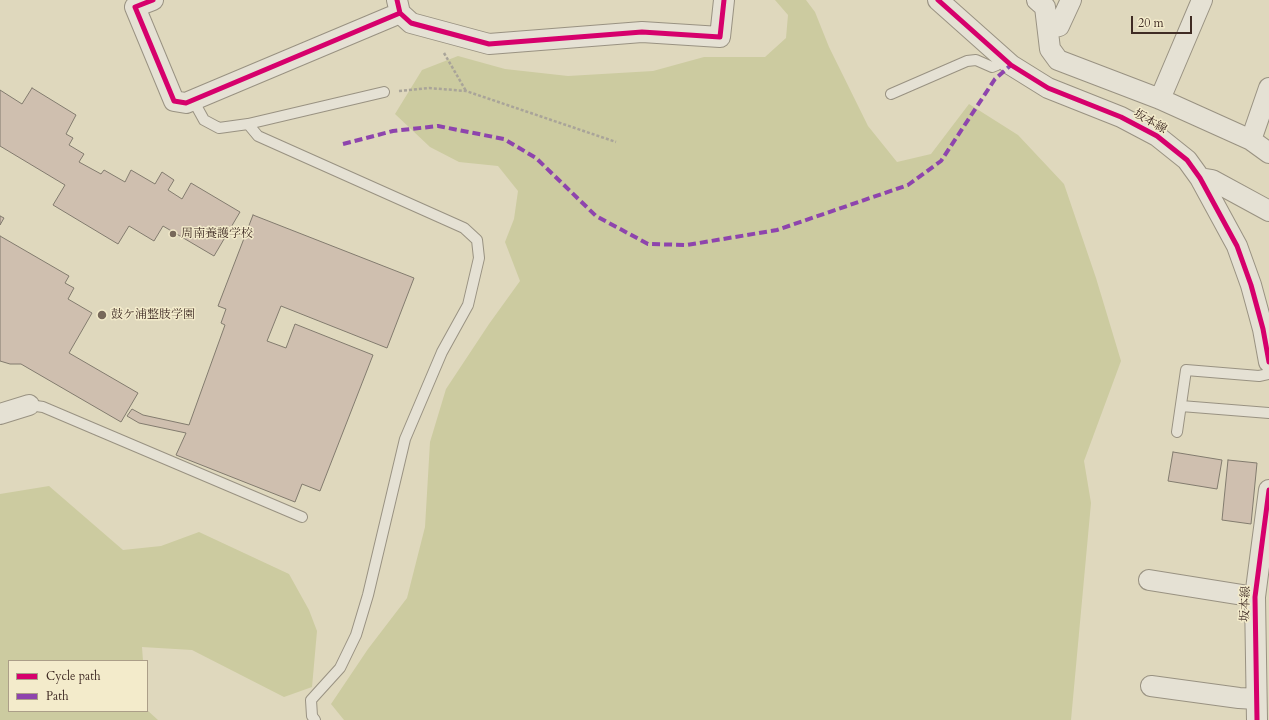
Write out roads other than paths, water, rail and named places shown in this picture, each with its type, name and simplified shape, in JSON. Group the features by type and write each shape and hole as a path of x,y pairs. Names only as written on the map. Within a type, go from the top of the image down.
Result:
{"street":[{"path":"153,0 135,7 174,101 186,103 398,6 411,23 489,44 642,32 720,37 724,0"},
{"name":"坂本線","path":"938,0 1011,65 1048,88 1121,117 1157,136 1186,160 1200,178 1237,246 1251,285 1263,329 1269,362"},
{"path":"1037,0 1045,7 1050,49 1058,60 1160,99 1251,140 1269,153"},
{"path":"1048,29 1059,26 1071,0"},
{"path":"1160,99 1202,0"},
{"path":"1251,140 1269,88"},
{"path":"1200,178 1212,180 1269,211"},
{"path":"0,414 29,405"},
{"name":"坂本線","path":"1257,720 1255,597 1269,490"},
{"path":"1149,580 1255,597"},
{"path":"1151,686 1238,698 1256,699"}],"lane":[{"path":"891,94 967,61 976,60 992,67 997,65 1003,58"},
{"path":"193,100 204,120 220,128 248,124 384,92"},
{"path":"248,124 258,136 464,228 477,240 479,258 468,304 442,352 405,440 368,595 356,635 340,668 311,700 312,716 315,720"},
{"path":"1178,432 1186,370 1258,376 1269,374"},
{"path":"29,405 43,407 302,517"},
{"path":"1181,406 1269,413"}],"place":[{"name":"周南養護学校","path":"173,234"},
{"name":"鼓ケ浦整肢学園","path":"102,315"}]}
